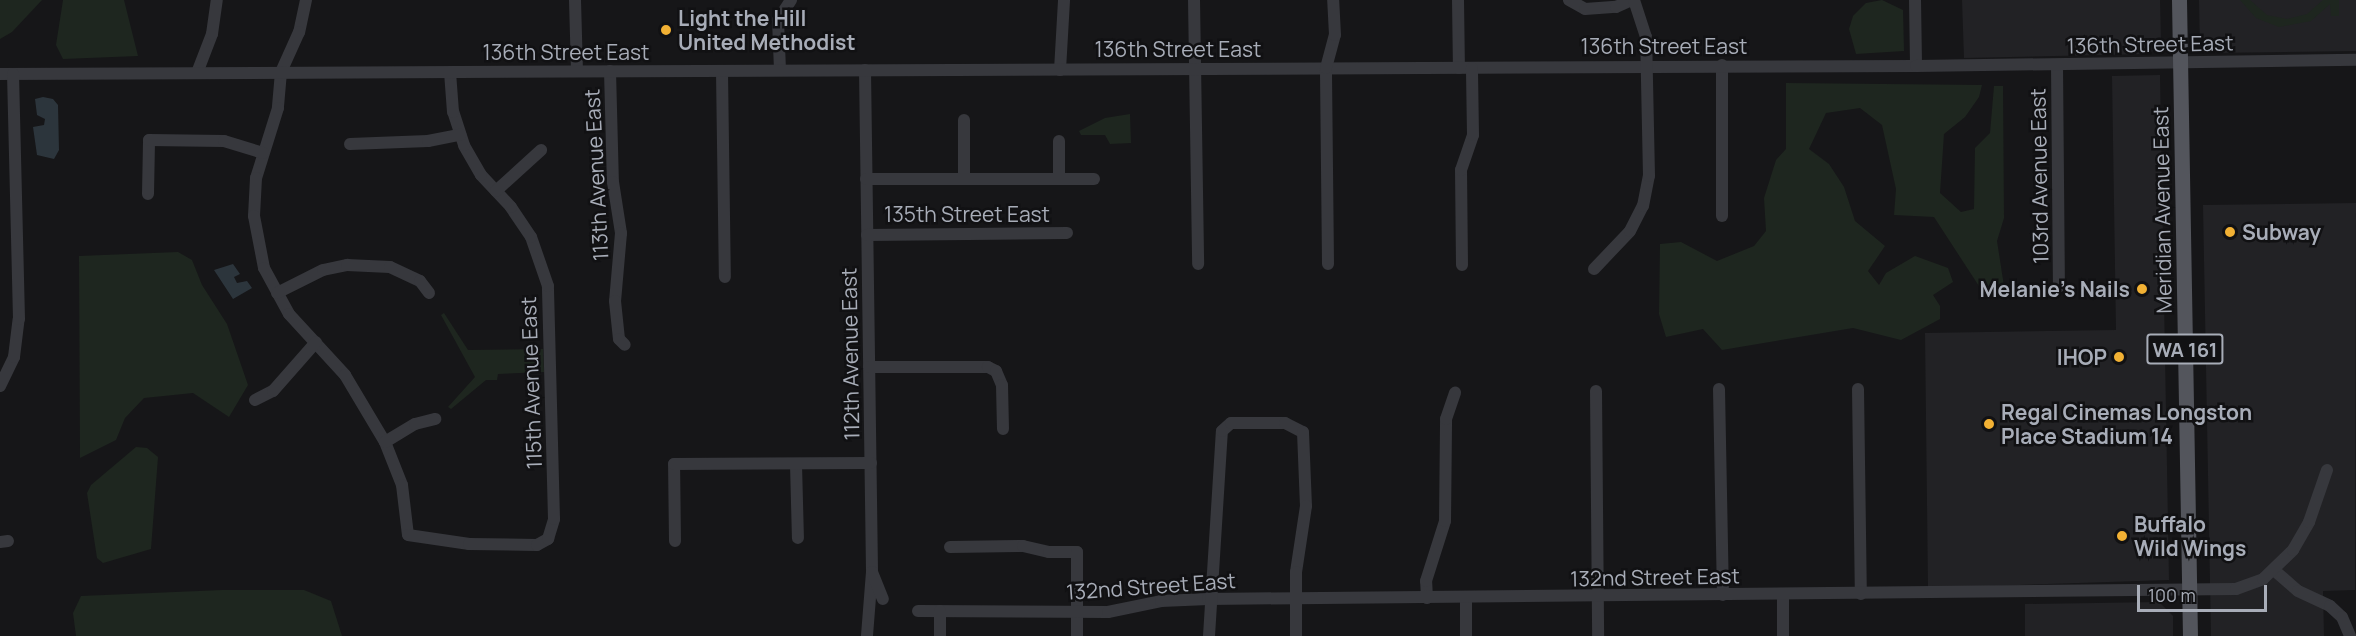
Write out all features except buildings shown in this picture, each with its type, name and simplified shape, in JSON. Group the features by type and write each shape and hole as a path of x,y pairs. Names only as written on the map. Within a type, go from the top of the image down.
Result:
{"main road":[{"name":"Meridian Avenue East","path":"2179,0 2190,636"}],"street":[{"path":"197,73 212,34 217,0"},
{"path":"306,0 299,32 281,72 278,108 263,153 254,198 255,231 264,268 289,314 345,375 385,442 415,424 435,419"},
{"path":"575,0 577,71"},
{"path":"780,70 778,21 790,0"},
{"path":"1060,70 1064,0"},
{"path":"1194,0 1193,68 1198,264"},
{"path":"1328,264 1326,68 1335,35 1333,0"},
{"path":"1458,0 1459,68"},
{"path":"1569,0 1580,9 1596,3 1616,7 1633,0 1645,26 1649,176 1643,206 1630,231 1594,269"},
{"path":"1915,0 1916,66"},
{"name":"136th Street East","path":"0,74 1722,65 1916,66 2356,60"},
{"path":"1722,65 1722,216"},
{"name":"103rd Avenue East","path":"2057,65 2059,287"},
{"path":"1462,265 1461,170 1473,135 1472,68"},
{"name":"112th Avenue East","path":"865,70 872,572 867,636"},
{"name":"113th Avenue East","path":"610,71 613,182 621,233 615,301 619,339 625,345"},
{"name":"115th Avenue East","path":"385,442 402,485 408,534 469,544 537,545 548,539 554,519 548,286 531,237 476,167 459,135 450,98 450,72"},
{"path":"722,72 725,277"},
{"path":"0,386 14,357 19,319 13,74"},
{"path":"964,120 964,179"},
{"path":"350,144 428,141 459,135"},
{"path":"148,194 149,140 224,141 263,153"},
{"path":"1059,141 1059,179"},
{"path":"496,191 541,150"},
{"path":"867,179 1094,179"},
{"name":"135th Street East","path":"867,235 1066,233"},
{"path":"277,293 322,270 347,265 390,267 420,281 429,293"},
{"path":"255,400 273,391 316,342"},
{"path":"869,368 988,367 998,374 1003,429"},
{"path":"1719,389 1723,595"},
{"path":"1858,389 1861,594"},
{"path":"1596,392 1598,636"},
{"path":"1427,598 1426,582 1445,521 1446,419 1455,393"},
{"path":"1209,636 1209,599 1222,431 1231,423 1298,427 1305,438 1306,506 1296,572 1296,636"},
{"path":"675,541 674,464 871,463"},
{"path":"796,464 798,538"},
{"name":"132nd Street East","path":"918,611 1108,612 1161,601 1209,599 2236,590 2274,571 2303,534 2327,470"},
{"path":"950,547 1023,546 1049,552 1077,552 1077,636"},
{"path":"2274,571 2298,591 2330,606 2342,617 2350,636"},
{"path":"872,572 883,598"},
{"path":"1783,595 1783,636"},
{"path":"1466,597 1466,636"},
{"path":"940,611 940,636"}],"shaded area":[{"path":"0,0 42,0 12,32 0,39"},
{"path":"63,0 124,0 138,56 63,59 56,45"},
{"path":"1882,0 1903,10 1904,51 1856,54 1849,29 1853,16 1866,3"},
{"path":"1962,0 2160,0 2161,41 2155,50 2147,54 1964,58"},
{"path":"2199,0 2356,0 2356,51 2207,53 2200,48"},
{"path":"2240,0 2250,0 2267,15 2287,19 2307,14 2323,0 2339,0 2339,16 2331,16 2330,4 2311,21 2279,27 2256,18"},
{"path":"2160,75 2169,580 1928,588 1925,333 2116,330 2112,76"},
{"path":"1786,83 1982,85 1979,97 1965,117 1944,134 1940,193 1961,212 1974,209 1975,148 1990,133 1994,86 2003,86 2004,218 1997,241 2004,286 1988,300 1934,217 1894,215 1896,189 1882,125 1860,108 1826,113 1809,149 1829,164 1844,187 1855,221 1885,246 1868,271 1879,285 1886,273 1915,256 1948,268 1953,282 1933,295 1940,306 1940,319 1901,340 1853,328 1722,350 1703,329 1666,337 1659,314 1660,244 1681,242 1717,261 1754,246 1766,231 1764,198 1776,160 1786,149"},
{"path":"43,97 53,99 58,105 59,150 54,159 37,155 33,127 44,125 45,119 37,115 35,99"},
{"path":"1130,114 1131,143 1110,144 1105,135 1081,135 1079,131 1105,118"},
{"path":"2356,203 2355,590 2323,591 2324,636 2211,636 2203,205"},
{"path":"178,252 192,260 202,285 227,324 248,385 229,417 193,393 144,398 125,418 116,440 80,458 79,256"},
{"path":"233,264 240,274 234,277 237,283 247,281 252,288 233,299 214,270"},
{"path":"444,313 468,350 543,349 544,372 498,374 497,380 486,380 451,409 448,407 475,377 441,315"},
{"path":"136,447 147,448 158,457 151,549 103,563 97,558 87,493 91,485"},
{"path":"222,590 304,590 331,601 342,636 76,636 73,613 81,596"},
{"path":"2159,602 2173,616 2173,636 2025,636 2025,604"}],"place":[{"name":"Light the Hill United Methodist","path":"666,30"},
{"name":"Subway","path":"2230,232"},
{"name":"Melanie's Nails","path":"2142,289"},
{"name":"IHOP","path":"2119,357"},
{"name":"Regal Cinemas Longston Place Stadium 14","path":"1989,424"},
{"name":"Buffalo Wild Wings","path":"2122,536"}]}
